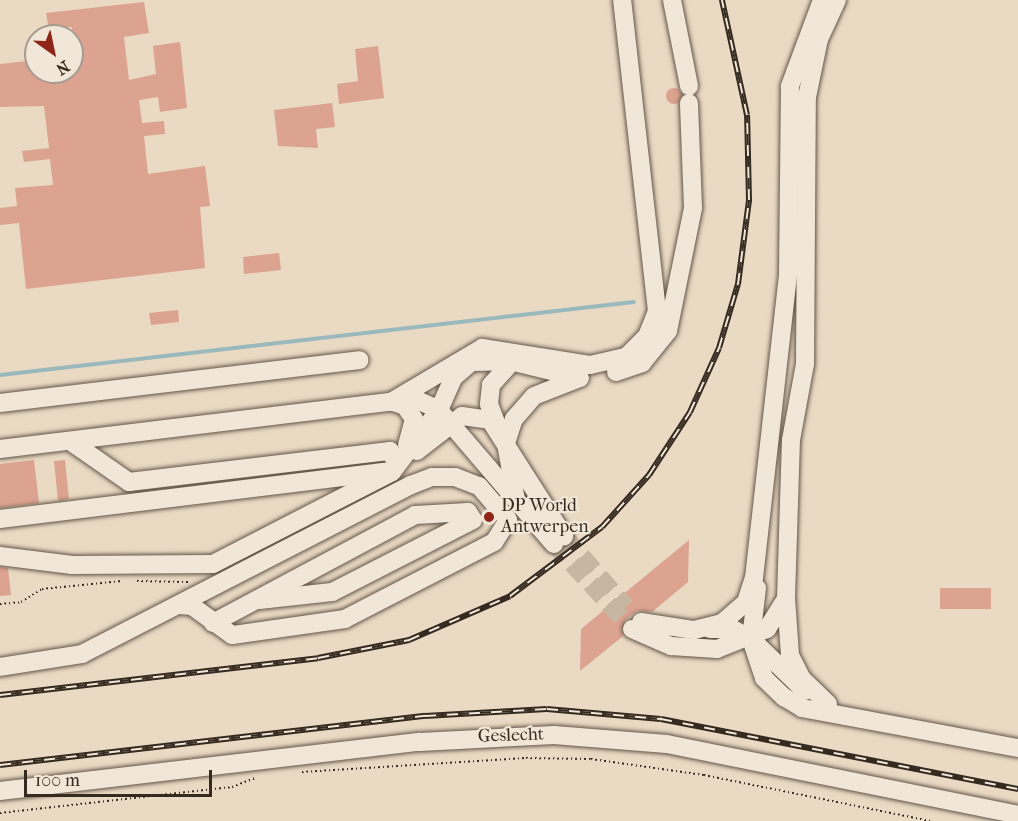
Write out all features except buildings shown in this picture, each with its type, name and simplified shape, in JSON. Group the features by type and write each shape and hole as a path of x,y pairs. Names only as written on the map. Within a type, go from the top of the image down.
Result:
{"street":[{"path":"391,402 471,350 491,347 604,365 638,349 654,323 656,296 622,0"},
{"path":"516,500 505,460 502,432 534,396 580,378 642,363 668,331 693,208 689,94 672,0"},
{"path":"822,0 790,86 788,274 761,518 751,639 764,678 784,697 802,708 870,718 1018,748"},
{"path":"828,704 802,679 790,655 786,598 791,440 806,364 807,97 819,39 837,0"},
{"path":"0,449 417,400 445,416 516,500 559,540 502,432 489,393 510,361 532,353"},
{"path":"0,403 359,360"},
{"path":"0,556 72,565 200,568 397,463 445,416 454,377 471,362 510,361 580,378"},
{"path":"391,402 405,405 414,419 397,463"},
{"path":"445,416 470,415 502,432"},
{"path":"70,441 129,482 390,451 397,463"},
{"path":"0,519 397,463"},
{"path":"0,667 82,654 179,604 432,477 455,477 479,486 508,520 494,543 362,613 232,635 192,606 179,604"},
{"path":"213,623 415,515 468,512 473,520 332,592 259,600"},
{"path":"694,630 722,623 746,602 761,518"},
{"path":"786,598 766,629 751,639 717,649 672,646 636,625 694,630 733,629 751,639 787,677 828,704 870,718"},
{"name":"Geslecht","path":"0,790 420,742 544,734 667,744 1006,816"}],"path":[{"path":"0,604 21,602 42,589 190,582"},
{"path":"300,772 526,758 591,759 704,775 932,821"},
{"path":"0,813 232,787 266,773"}],"waterway":[{"path":"0,375 634,302"}],"tunnel":[{"path":"564,536 626,607"},
{"path":"554,544 632,629"}],"railway":[{"path":"0,695 318,658 409,640 510,596 602,527 649,475 690,412 719,348 738,284 749,200 747,115 722,0"},
{"path":"0,765 425,716 547,709 661,719 1018,789"}],"place":[{"name":"DP World Antwerpen","path":"489,517"}]}
